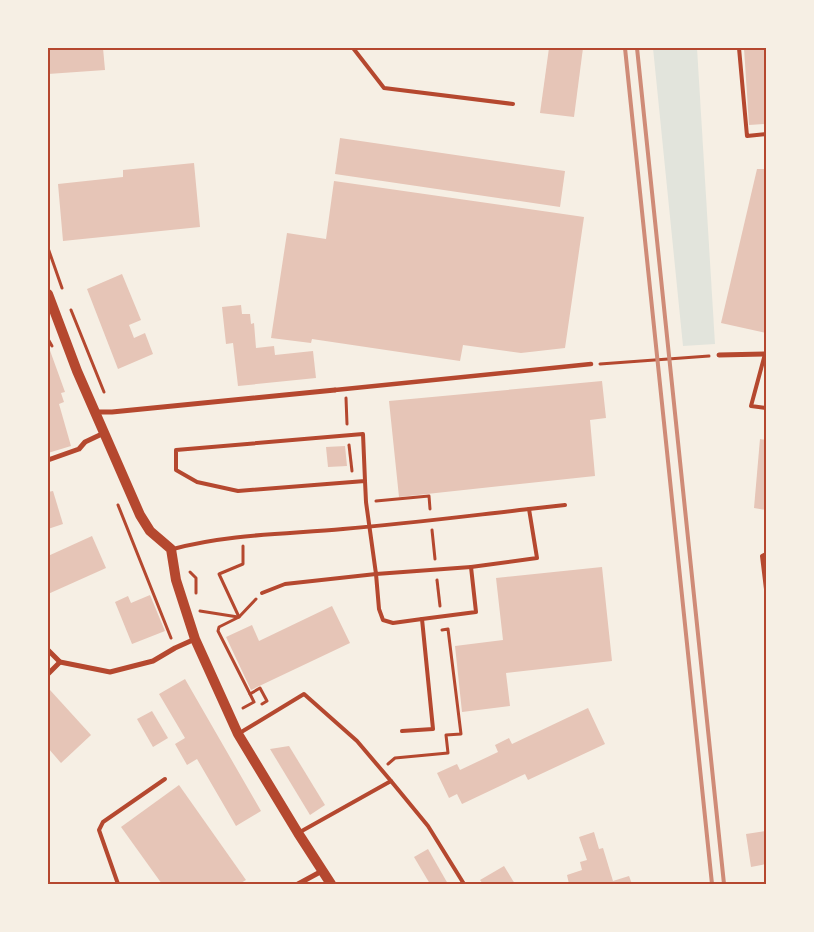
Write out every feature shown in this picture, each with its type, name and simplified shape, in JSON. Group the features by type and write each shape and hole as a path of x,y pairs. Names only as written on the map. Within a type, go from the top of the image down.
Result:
{"main road":[{"path":"48,294 77,371 140,515 150,531 171,550 176,580 195,639 238,734 331,884"}],"street":[{"path":"720,355 766,354"},
{"path":"95,412 112,412 591,364"},
{"path":"48,460 79,449 85,442 104,433"},
{"path":"48,650 60,662 110,672 153,661 195,639"},
{"path":"48,674 60,662"},
{"path":"298,884 322,870"}],"lane":[{"path":"354,48 384,88 512,104"},
{"path":"740,48 747,136 766,134"},
{"path":"766,354 751,406 766,408"},
{"path":"365,481 238,491 196,482 176,470 176,450 362,434 369,527 379,610 383,620 393,623 476,612 471,567"},
{"path":"171,550 197,542 369,527 564,505"},
{"path":"262,593 285,584 376,574 471,567 536,558 529,509"},
{"path":"766,554 762,556 766,589"},
{"path":"402,731 433,729 422,619"},
{"path":"238,734 304,694 357,741 428,826 464,884"},
{"path":"118,884 99,830 103,822 165,778"},
{"path":"298,833 391,782"}],"path":[{"path":"591,364 720,355"},
{"path":"239,617 219,574 243,564 243,537"},
{"path":"190,571 196,578 196,595"},
{"path":"243,708 254,702 218,631 219,626 223,623 239,617 262,593"},
{"path":"198,603 203,619"},
{"path":"200,611 239,617"},
{"path":"250,694 260,688 267,701 260,706"},
{"path":"240,700 252,725"}],"shaded area":[{"path":"653,48 697,48 715,344 683,346"}],"building":[{"path":"48,48 103,48 105,70 48,74"},
{"path":"549,48 583,48 574,117 540,113"},
{"path":"744,48 766,48 766,124 749,125"},
{"path":"340,138 565,171 560,207 335,174"},
{"path":"194,163 200,227 63,241 58,184 123,177 123,170"},
{"path":"757,169 766,169 766,333 721,323"},
{"path":"334,181 584,217 565,348 521,353 463,345 460,361 312,339 311,343 271,338 287,233 326,239"},
{"path":"122,274 141,320 129,325 134,338 145,333 153,354 118,369 87,289"},
{"path":"241,305 242,314 250,314 251,324 254,323 256,348 274,346 275,355 313,351 316,378 238,386 233,343 226,344 222,307"},
{"path":"48,345 65,392 61,393 64,402 59,404 71,446 48,453 48,404 50,403 48,397"},
{"path":"602,381 606,418 590,420 595,476 399,497 389,401"},
{"path":"760,439 766,440 766,510 754,508"},
{"path":"345,446 347,466 328,467 326,447"},
{"path":"53,491 63,524 48,529 48,492"},
{"path":"92,536 106,568 48,594 48,556"},
{"path":"602,567 612,661 506,673 510,706 462,712 455,646 503,640 496,578"},
{"path":"150,595 165,631 132,644 115,602 128,596 131,603"},
{"path":"332,606 350,643 251,690 226,637 252,625 259,641"},
{"path":"185,679 261,811 236,826 197,759 187,765 175,744 185,738 159,694"},
{"path":"50,690 91,735 61,763 48,748 48,692"},
{"path":"588,708 605,744 528,780 525,774 462,804 457,794 449,798 437,773 457,764 460,770 498,752 495,745 509,738 512,744"},
{"path":"152,711 168,738 153,747 137,719"},
{"path":"289,746 325,805 310,815 270,749"},
{"path":"179,785 246,880 239,884 162,884 121,827"},
{"path":"766,831 766,864 751,867 746,834"},
{"path":"594,832 599,849 603,848 613,881 629,876 632,884 569,884 567,875 582,870 580,862 587,860 579,837"},
{"path":"428,849 448,884 430,884 414,857"},
{"path":"504,866 515,884 483,884 480,880"}],"railway":[{"path":"625,48 712,884"},
{"path":"637,48 724,884"}]}
